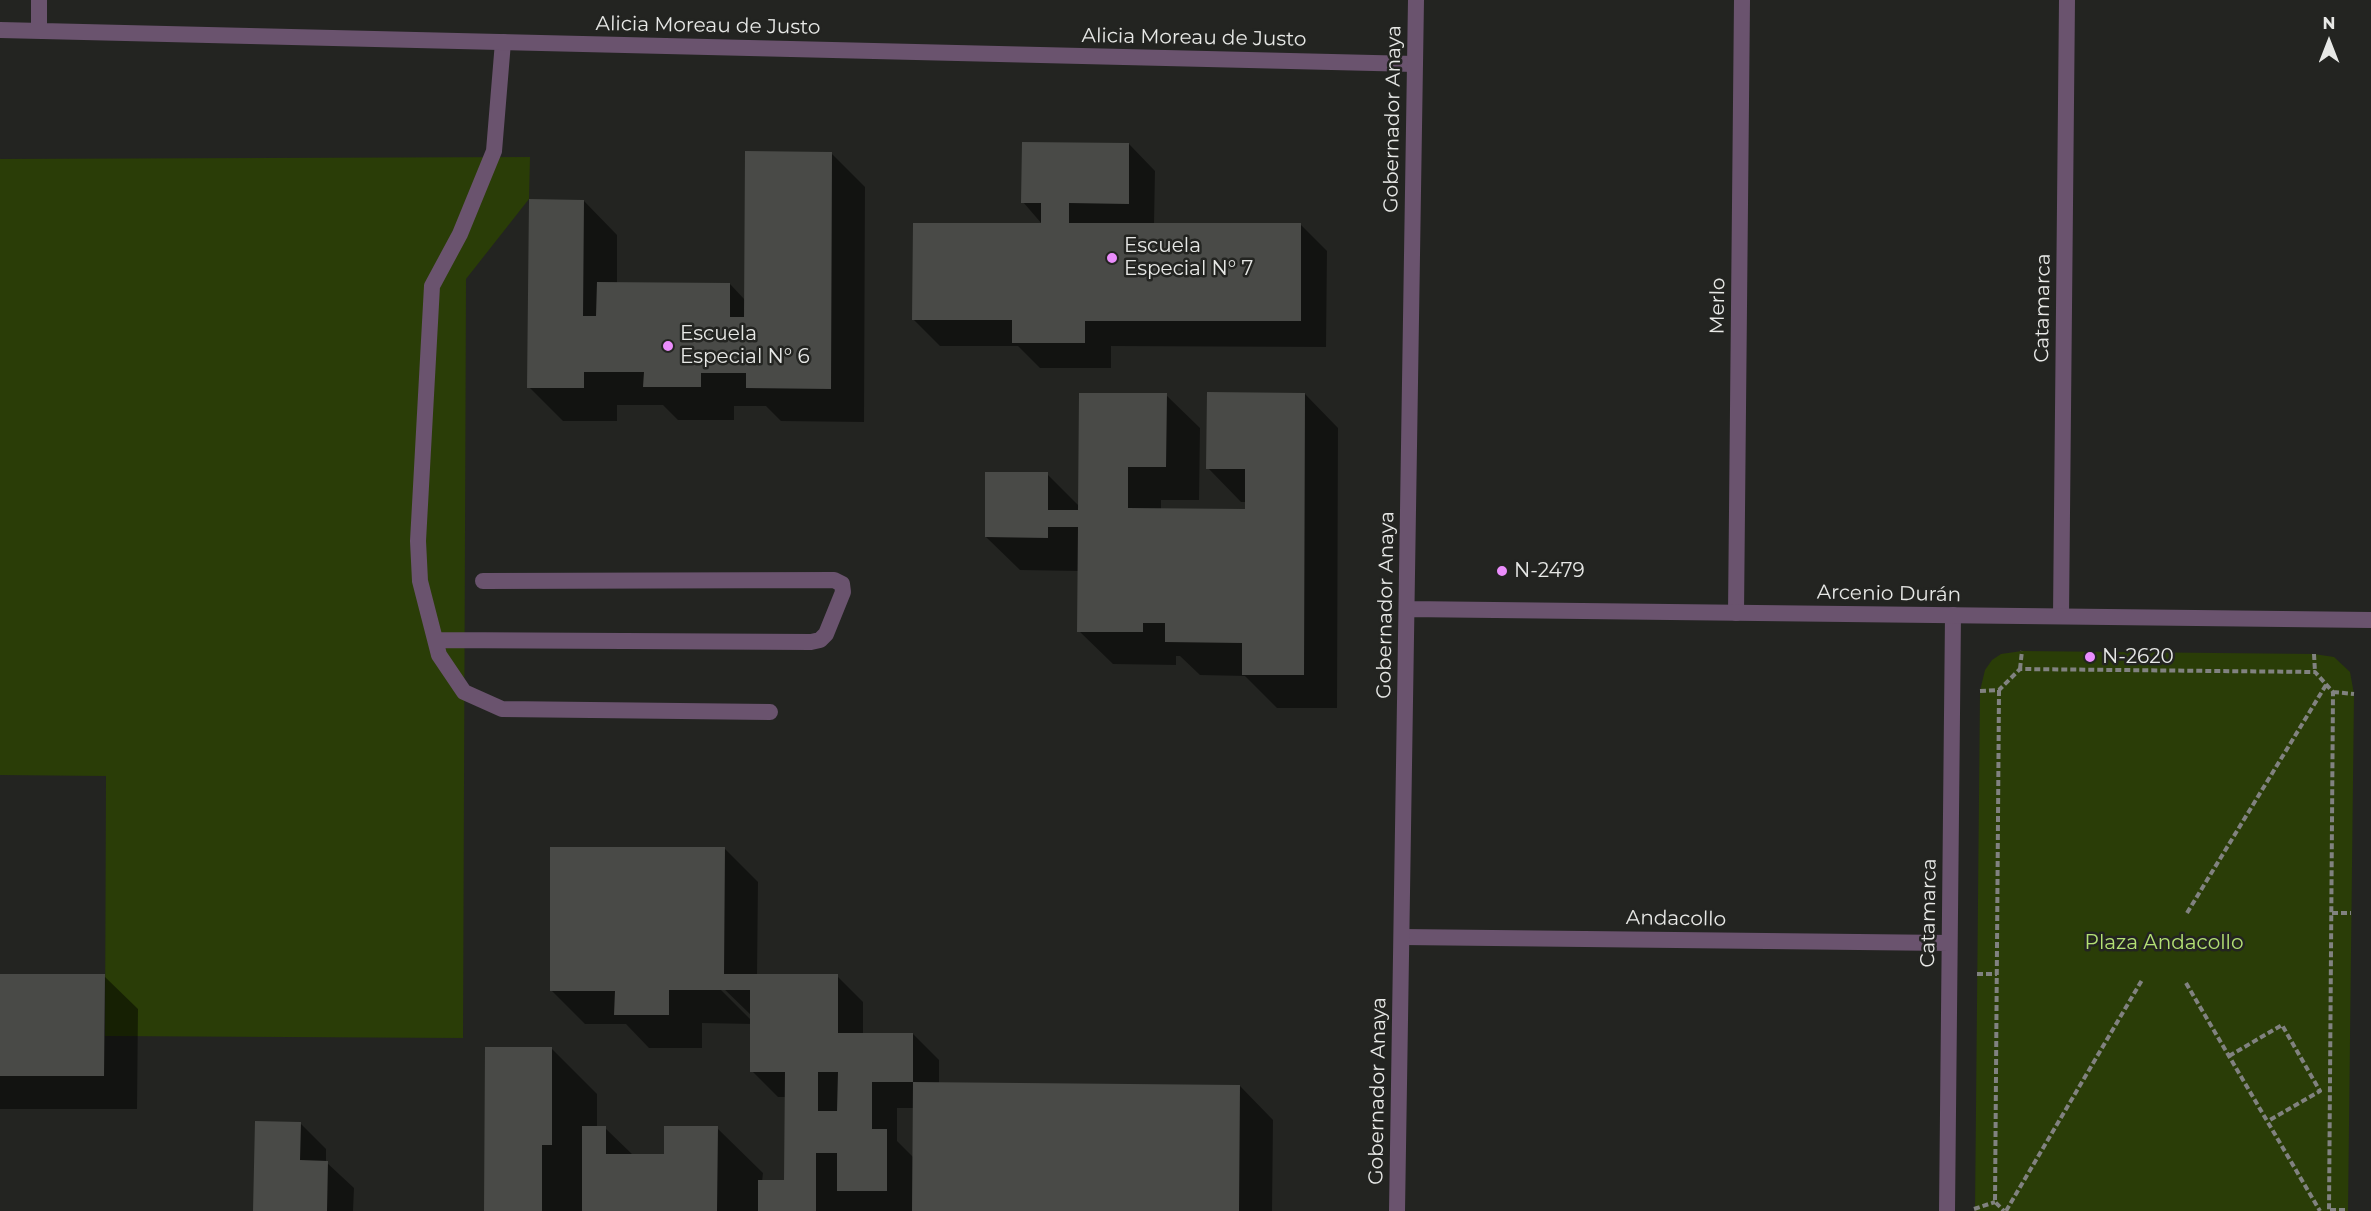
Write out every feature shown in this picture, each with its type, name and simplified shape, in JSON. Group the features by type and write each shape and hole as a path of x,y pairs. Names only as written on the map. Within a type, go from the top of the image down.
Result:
{"street":[{"path":"39,0 39,31"},
{"name":"Gobernador Anaya","path":"1397,1211 1416,0"},
{"name":"Merlo","path":"1736,613 1742,0"},
{"name":"Catamarca","path":"2061,616 2067,0"},
{"name":"Alicia Moreau de Justo","path":"0,30 1415,64"},
{"path":"503,42 494,151 460,234 432,286 418,541 420,581 439,655 464,692 501,709 770,712"},
{"path":"436,640 811,642 820,640 826,634 843,592 842,584 834,580 483,581"},
{"name":"Arcenio Durán","path":"1407,609 2371,620"},
{"name":"Catamarca","path":"1947,1211 1953,615"},
{"name":"Andacollo","path":"1401,937 1949,943"}],"path":[{"path":"1980,691 1999,690 2020,669 2022,651"},
{"path":"2314,654 2315,672 2326,685 2333,692 2354,694"},
{"path":"2020,669 2315,672"},
{"path":"2187,913 2326,685"},
{"path":"1999,690 1995,1202 2005,1211 2142,980"},
{"path":"2333,692 2329,1210 2348,1210"},
{"path":"2332,913 2351,913"},
{"path":"1977,974 1997,974"},
{"path":"2186,982 2320,1211"},
{"path":"2229,1056 2282,1025 2320,1090 2268,1121"},
{"path":"1974,1209 1995,1202"}],"green space":[{"path":"530,157 529,199 466,279 463,1038 105,1036 106,776 0,775 0,159"},
{"name":"Plaza Andacollo","path":"2022,651 2314,654 2334,657 2350,672 2354,694 2348,1211 1975,1211 1980,691 1985,670 1992,660 2001,654"}],"building":[{"path":"1022,142 1129,143 1129,204 1069,203 1069,223 1301,223 1301,321 1085,321 1085,343 1012,343 1012,320 912,320 913,223 1041,223 1041,203 1021,203"},
{"path":"745,151 832,152 831,389 746,388 746,373 701,373 701,387 643,387 644,372 584,372 584,388 527,388 529,199 584,200 583,316 596,316 597,282 730,283 730,317 744,317"},
{"path":"1207,392 1305,393 1304,675 1242,675 1242,643 1165,642 1165,623 1143,623 1143,632 1077,632 1078,527 1048,527 1048,538 985,537 985,472 1048,472 1048,510 1078,510 1079,393 1167,393 1166,467 1128,467 1128,508 1245,509 1245,469 1206,469"},
{"path":"550,847 725,847 724,974 838,974 838,1033 913,1033 913,1082 872,1082 872,1129 887,1129 887,1191 837,1191 837,1153 816,1153 816,1211 758,1211 758,1180 784,1180 785,1072 750,1072 750,990 669,990 669,1015 614,1015 615,991 550,991","holes":["818,1072 838,1072 837,1111 818,1111"]},
{"path":"0,974 105,974 104,1076 0,1076"},
{"path":"485,1047 552,1047 552,1145 542,1145 542,1211 484,1211"},
{"path":"913,1082 1240,1085 1239,1211 912,1211"},
{"path":"255,1121 301,1122 300,1160 328,1161 327,1211 253,1211"},
{"path":"582,1126 606,1126 606,1154 664,1154 664,1126 718,1126 717,1211 582,1211"}],"place":[{"name":"Escuela Especial N° 7","path":"1112,258"},
{"name":"Escuela Especial N° 6","path":"668,346"},
{"name":"N-2479","path":"1502,571"},
{"name":"N-2620","path":"2090,657"}]}
